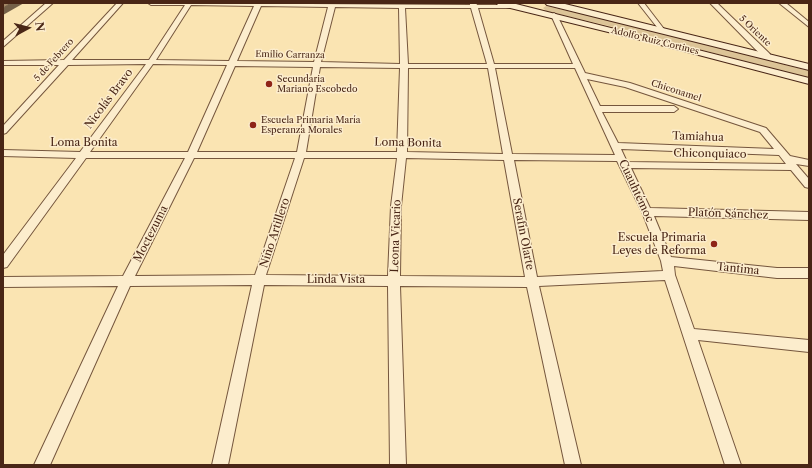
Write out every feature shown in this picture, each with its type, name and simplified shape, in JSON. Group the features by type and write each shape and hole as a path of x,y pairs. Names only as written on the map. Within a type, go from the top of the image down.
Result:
{"main road":[{"name":"Adolfo Ruiz Cortines","path":"501,3 527,6 554,15 809,81"},
{"name":"Adolfo Ruiz Cortines","path":"550,3 572,5 662,30 809,67"}],"street":[{"path":"3,45 50,3"},
{"name":"5 de Febrero","path":"3,131 120,3"},
{"path":"151,3 334,4 402,7 473,5 527,6"},
{"name":"Nicolás Bravo","path":"3,264 151,62 185,3"},
{"path":"641,3 662,30"},
{"name":"5 Oriente","path":"713,3 767,56"},
{"path":"782,3 809,25"},
{"name":"Moctezuma","path":"42,465 126,282 191,155 260,4"},
{"name":"Niño Artillero","path":"220,465 259,280 301,154 317,65 334,4"},
{"name":"Serafín Olarte","path":"473,5 491,66 532,282 573,465"},
{"name":"Leona Vicario","path":"398,465 394,281 396,206 402,154 404,66 402,7"},
{"name":"Cuauhtémoc","path":"554,15 597,109 647,212 667,261 669,276 690,334 733,465"},
{"name":"Emilio Carranza","path":"3,63 64,64 151,62 491,66 579,70"},
{"name":"Chiconamel","path":"579,70 763,130 781,152"},
{"name":"Chiconamel","path":"597,109 674,109"},
{"name":"Tamiahua","path":"615,146 781,152"},
{"path":"781,152 809,185"},
{"name":"Loma Bonita","path":"3,154 402,154 623,161"},
{"path":"788,159 809,163"},
{"name":"Chiconquiaco","path":"623,161 795,167"},
{"name":"Platón Sánchez","path":"647,212 809,216"},
{"name":"Tantima","path":"667,261 777,273 809,273"},
{"name":"Linda Vista","path":"3,282 259,280 532,282 669,276"},
{"path":"690,334 809,346"}],"shaded area":[{"path":"546,6 630,25 809,71 809,78 626,30 546,11 543,8"}],"building":[{"path":"3,3 11,3 3,8"}],"place":[{"name":"Secundaria Mariano Escobedo","path":"269,84"},
{"name":"Escuela Primaria María Esperanza Morales","path":"253,125"},
{"name":"Escuela Primaria Leyes de Reforma","path":"714,244"}]}
